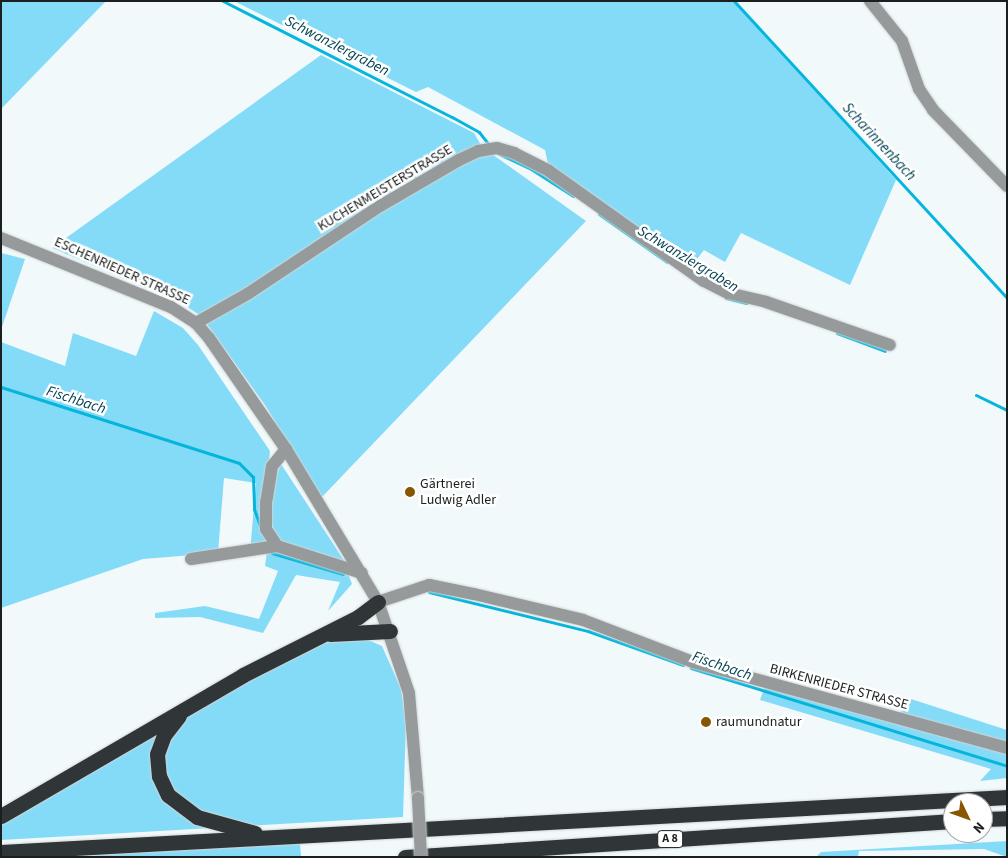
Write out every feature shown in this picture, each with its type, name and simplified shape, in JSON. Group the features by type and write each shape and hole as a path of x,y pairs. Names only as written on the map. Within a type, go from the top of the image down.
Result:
{"highway":[{"path":"1,816 243,675 324,634 378,602"},
{"path":"324,634 390,632"},
{"path":"185,710 164,735 157,754 159,776 168,795 197,817 268,836"},
{"name":"A 8","path":"1,852 1007,797"},
{"path":"993,819 1007,818"},
{"name":"A 8","path":"407,857 943,822"}],"street":[{"path":"870,1 902,41 919,89 933,110 1007,186"},
{"name":"KUCHENMEISTERSTRASSE","path":"196,323 250,293 380,206 459,160 478,151 497,148 514,152 549,171 704,281 728,292 766,302 890,345"},
{"name":"ESCHENRIEDER STRASSE","path":"1,238 136,291 171,307 196,323 286,450 362,573 378,602 390,632 409,693 421,857"},
{"path":"277,546 266,529 266,502 272,466 286,450"},
{"path":"191,560 277,546 362,573"},
{"name":"BIRKENRIEDER STRASSE","path":"378,602 429,584 474,594 583,620 693,662 1007,748"}],"shaded area":[{"path":"1,1 106,1 1,109"},
{"path":"234,1 736,1 896,180 850,285 741,233 725,262 704,250 691,267 548,164 545,150 428,87 416,92"},
{"path":"321,55 474,133 482,147 586,221 321,498 265,405 201,316 183,304 52,248"},
{"path":"1,253 25,259 1,330"},
{"path":"154,311 183,328 198,345 270,451 265,502 277,549 347,571 352,584 328,611 340,582 296,575 263,633 200,617 155,618 155,613 205,606 259,619 278,571 265,566 267,552 250,552 256,483 224,478 218,553 143,559 1,608 1,342 65,366 73,333 136,356"},
{"path":"281,464 345,562 279,542 271,522 274,480"},
{"path":"366,639 382,646 401,689 406,722 403,817 1,840 1,820 293,651 321,643"},
{"path":"765,686 893,722 911,699 1007,730 1007,778 980,781 991,769 760,700"},
{"path":"1007,841 1007,857 984,849 859,851 858,857 816,857 821,852"},
{"path":"300,843 301,856 67,857"}],"waterway":[{"name":"Schwanzlergraben","path":"223,1 452,117 479,132 489,145"},
{"name":"Scharinnenbach","path":"734,1 1007,298"},
{"name":"Schwanzlergraben","path":"497,153 531,169 573,196"},
{"name":"Schwanzlergraben","path":"599,214 667,262"},
{"name":"Schwanzlergraben","path":"726,298 746,303"},
{"name":"Schwanzlergraben","path":"837,333 885,351"},
{"path":"1,387 239,463 253,477 254,509 261,528"},
{"name":"Schwanzlergraben","path":"976,395 1007,410"},
{"path":"272,553 343,574"},
{"name":"Fischbach","path":"429,592 588,631 683,665"},
{"name":"Fischbach","path":"691,668 1007,766"}],"place":[{"name":"Gärtnerei Ludwig Adler","path":"410,492"},
{"name":"raumundnatur","path":"706,722"}]}
